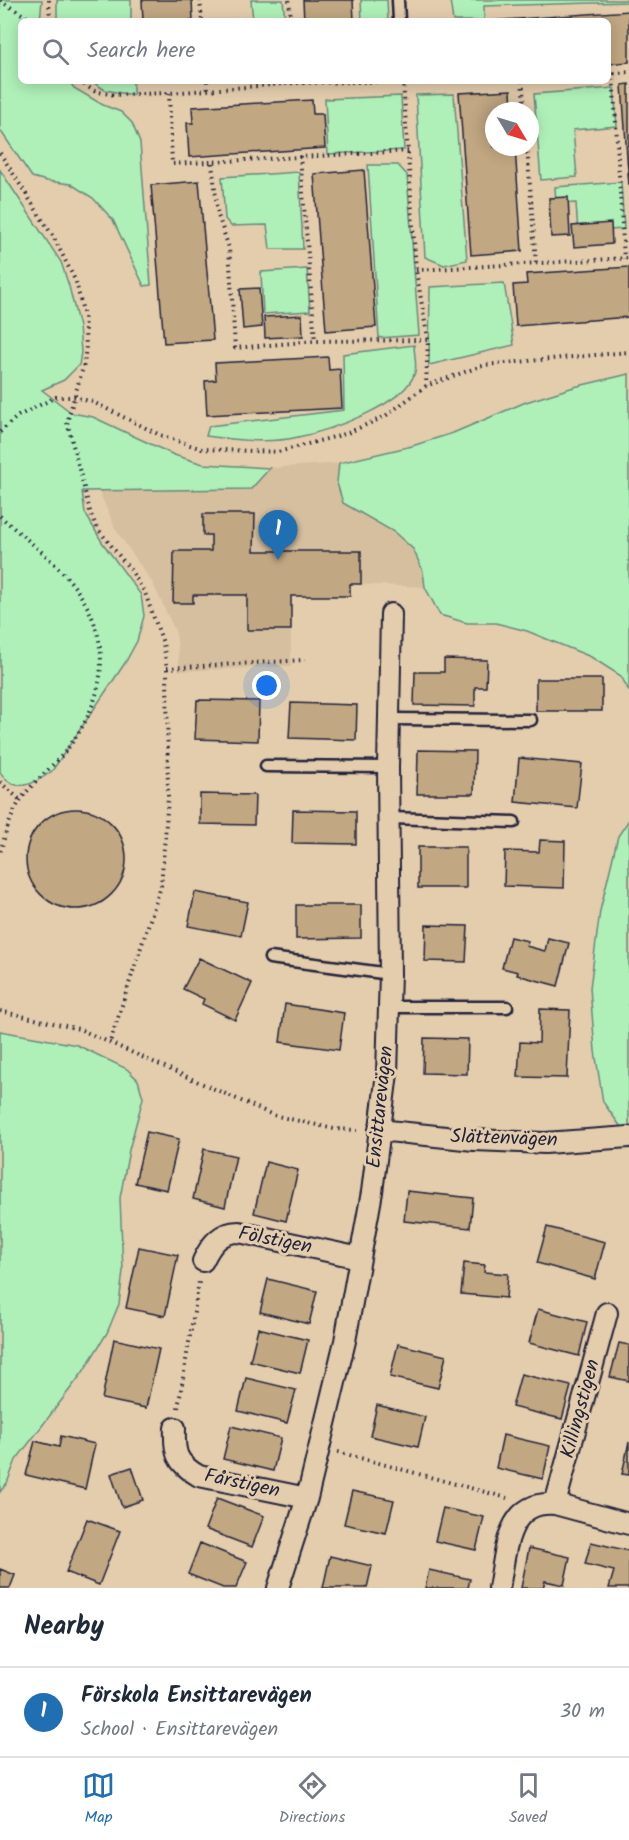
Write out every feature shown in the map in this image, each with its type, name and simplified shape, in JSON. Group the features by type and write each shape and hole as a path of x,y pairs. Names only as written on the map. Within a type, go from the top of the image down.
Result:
{"street":[{"name":"Ensittarevägen","path":"278,1588 307,1498 345,1341 372,1192 387,1073 390,1007 388,766 391,614"},
{"name":"Slättenvägen","path":"379,1130 474,1140 545,1143 629,1137"},
{"name":"Fölstigen","path":"203,1260 210,1246 227,1232 239,1232 360,1258"},
{"name":"Killingstigen","path":"555,1504 607,1313"},
{"name":"Fårstigen","path":"175,1428 175,1447 179,1461 199,1476 307,1498"},
{"path":"499,1588 509,1534 523,1511 543,1503 555,1504 629,1524"}],"lane":[{"path":"398,0 399,18"},
{"path":"390,719 531,720"},
{"path":"266,766 388,766"},
{"path":"390,818 514,822"},
{"path":"270,958 390,974"},
{"path":"390,1007 507,1007"}],"path":[{"path":"49,0 50,18"},
{"path":"200,0 202,18"},
{"path":"290,0 291,18"},
{"path":"0,1 29,18"},
{"path":"611,73 629,72"},
{"path":"84,84 94,91 114,95 274,84"},
{"path":"207,84 208,90"},
{"path":"403,84 416,270 428,340 426,386"},
{"path":"522,84 524,102"},
{"path":"416,270 627,259 611,84"},
{"path":"169,93 172,164 409,151"},
{"path":"0,153 54,238 76,282 84,316 86,346 84,364 67,422 91,515 98,529 132,572 145,593 158,623 167,668 168,798 161,886 110,1042"},
{"path":"300,156 315,341"},
{"path":"528,156 536,263"},
{"path":"212,163 218,215 229,248 235,348 315,341 428,340"},
{"path":"0,432 18,416 56,397 74,397 93,402 160,435 202,449 278,452 345,435 384,417 426,386 484,365 629,352"},
{"path":"0,516 64,574 84,602 96,626 102,655 98,693 90,714 70,745 20,800 0,853"},
{"path":"167,668 305,660"},
{"path":"0,783 20,800"},
{"path":"0,1011 79,1029 273,1114 334,1129 379,1130"},
{"path":"175,1428 203,1260"},
{"path":"320,1448 534,1506"}],"shaded area":[{"path":"339,463 337,483 343,503 394,532 413,549 423,571 425,587 351,584 350,596 291,596 291,666 180,671 176,633 153,584 116,530 99,491 251,489 270,468"}],"green space":[{"path":"0,0 42,0 40,18 18,18 18,84 71,84 103,105 121,112 132,123 140,143 151,285 144,286 113,220 93,198 71,184 32,177 0,130"},
{"path":"57,0 131,0 131,18 57,18"},
{"path":"251,0 283,0 285,18 253,18"},
{"path":"361,0 387,0 388,18 362,18"},
{"path":"450,0 629,0 629,2 484,6 484,18 453,18"},
{"path":"96,84 133,84 133,95 105,90"},
{"path":"614,88 617,126 573,130 577,177 541,180 539,102 535,102 534,94"},
{"path":"454,94 467,260 444,265 425,257 416,95"},
{"path":"401,96 404,150 328,154 325,99"},
{"path":"368,165 398,165 407,175 419,335 379,338"},
{"path":"0,170 61,262 79,327 81,352 79,365 64,380 42,390 72,413 93,417 174,455 203,464 270,468 251,489 82,491 85,513 102,542 141,595 144,616 137,641 125,663 52,771 39,780 25,785 12,783 0,772"},
{"path":"299,172 303,249 270,249 267,225 231,226 225,219 222,177"},
{"path":"621,182 624,229 578,232 576,203 556,204 555,187"},
{"path":"307,269 310,311 263,314 261,272"},
{"path":"504,283 514,345 429,365 430,287"},
{"path":"414,345 416,369 409,384 397,395 364,415 328,429 287,439 252,441 206,436 209,426 344,410 343,354"},
{"path":"629,374 629,691 621,676 591,657 527,631 496,623 467,623 440,615 425,587 423,571 413,549 394,532 343,503 337,483 339,463 412,446 453,433 526,402 574,387"},
{"path":"629,820 629,1129 621,1127 603,1102 595,1051 590,988 600,911 618,836"},
{"path":"0,1031 77,1045 127,1069 138,1080 143,1098 129,1150 120,1198 123,1271 119,1304 107,1333 83,1372 16,1460 7,1483 0,1492"}],"building":[{"path":"142,0 192,0 193,18 143,18"},
{"path":"303,0 353,0 354,18 304,18"},
{"path":"629,11 629,62 611,64 611,18 532,18"},
{"path":"629,84 629,186 622,85"},
{"path":"511,90 512,102 485,102 485,156 516,156 522,251 471,255 459,93"},
{"path":"312,100 313,114 323,114 325,148 189,157 187,123 193,123 192,107"},
{"path":"364,170 376,327 326,331 314,174"},
{"path":"199,181 213,340 164,343 151,185"},
{"path":"568,197 570,236 551,237 549,198"},
{"path":"611,223 612,244 574,247 572,226"},
{"path":"629,267 629,317 516,326 513,285 527,284 526,274"},
{"path":"259,288 262,327 243,329 240,289"},
{"path":"302,315 303,336 265,338 264,317"},
{"path":"328,357 329,370 340,369 342,408 207,415 205,381 216,380 215,363"},
{"path":"203,514 255,514 254,551 361,551 361,584 350,584 350,596 291,596 291,630 247,630 247,595 193,595 193,603 173,603 174,551 211,551 211,535 203,535"},
{"path":"444,659 487,660 486,687 475,687 475,706 414,705 415,672 444,672"},
{"path":"536,679 602,679 602,711 536,711"},
{"path":"197,700 259,701 258,741 195,739"},
{"path":"291,703 357,705 356,740 289,738"},
{"path":"418,750 475,751 474,794 417,794"},
{"path":"519,758 582,764 577,808 515,802"},
{"path":"200,794 255,795 254,825 200,824"},
{"path":"76,809 104,817 118,831 126,859 118,887 104,901 76,909 48,901 34,887 26,859 34,831 48,817"},
{"path":"293,810 356,811 356,844 292,843"},
{"path":"540,840 565,841 564,888 504,886 505,851 539,852"},
{"path":"418,847 466,847 466,888 418,888"},
{"path":"195,892 248,902 241,936 188,926"},
{"path":"296,905 361,905 361,938 296,939"},
{"path":"426,925 468,926 466,962 425,961"},
{"path":"510,937 528,941 526,946 545,951 548,938 569,943 558,986 517,975 518,972 502,968"},
{"path":"199,958 252,983 235,1020 202,1004 204,999 183,989"},
{"path":"285,1004 344,1013 339,1050 280,1042"},
{"path":"540,1009 570,1010 567,1078 518,1077 520,1042 539,1043"},
{"path":"424,1038 468,1039 467,1074 423,1073"},
{"path":"147,1132 179,1139 167,1190 135,1183"},
{"path":"204,1149 236,1156 225,1207 193,1199"},
{"path":"266,1162 298,1170 286,1221 254,1213"},
{"path":"407,1191 473,1198 470,1228 404,1221"},
{"path":"547,1227 605,1242 595,1279 537,1263"},
{"path":"139,1247 178,1255 165,1316 126,1308"},
{"path":"464,1263 485,1265 484,1272 508,1274 506,1298 461,1294"},
{"path":"268,1279 317,1291 309,1324 260,1312"},
{"path":"538,1309 587,1322 579,1356 529,1343"},
{"path":"258,1328 308,1340 300,1373 250,1361"},
{"path":"114,1339 159,1349 146,1408 102,1399"},
{"path":"619,1343 629,1345 629,1381 610,1377"},
{"path":"398,1344 446,1356 438,1388 390,1377"},
{"path":"521,1374 571,1386 562,1419 512,1407"},
{"path":"246,1378 296,1390 287,1423 238,1411"},
{"path":"377,1405 425,1417 418,1447 370,1436"},
{"path":"231,1426 281,1438 273,1471 223,1459"},
{"path":"503,1435 550,1446 543,1479 496,1468"},
{"path":"61,1436 95,1444 85,1489 26,1475 35,1441 59,1447"},
{"path":"629,1442 629,1475 622,1474"},
{"path":"132,1467 143,1500 122,1507 111,1474"},
{"path":"352,1491 394,1500 386,1533 344,1524"},
{"path":"217,1498 264,1516 252,1547 205,1529"},
{"path":"443,1508 484,1517 476,1550 435,1541"},
{"path":"87,1519 120,1531 99,1585 66,1572"},
{"path":"591,1542 629,1551 629,1588 609,1588 614,1571 585,1564"},
{"path":"200,1543 247,1562 236,1588 223,1588 188,1574"},
{"path":"529,1548 570,1557 564,1585 545,1581 543,1588 521,1588"},
{"path":"330,1556 372,1566 367,1588 323,1588"},
{"path":"0,1569 15,1575 10,1588 0,1588"},
{"path":"429,1570 470,1579 468,1588 425,1588"}],"place":[{"name":"Förskola Ensittarevägen","path":"278,560"}]}
